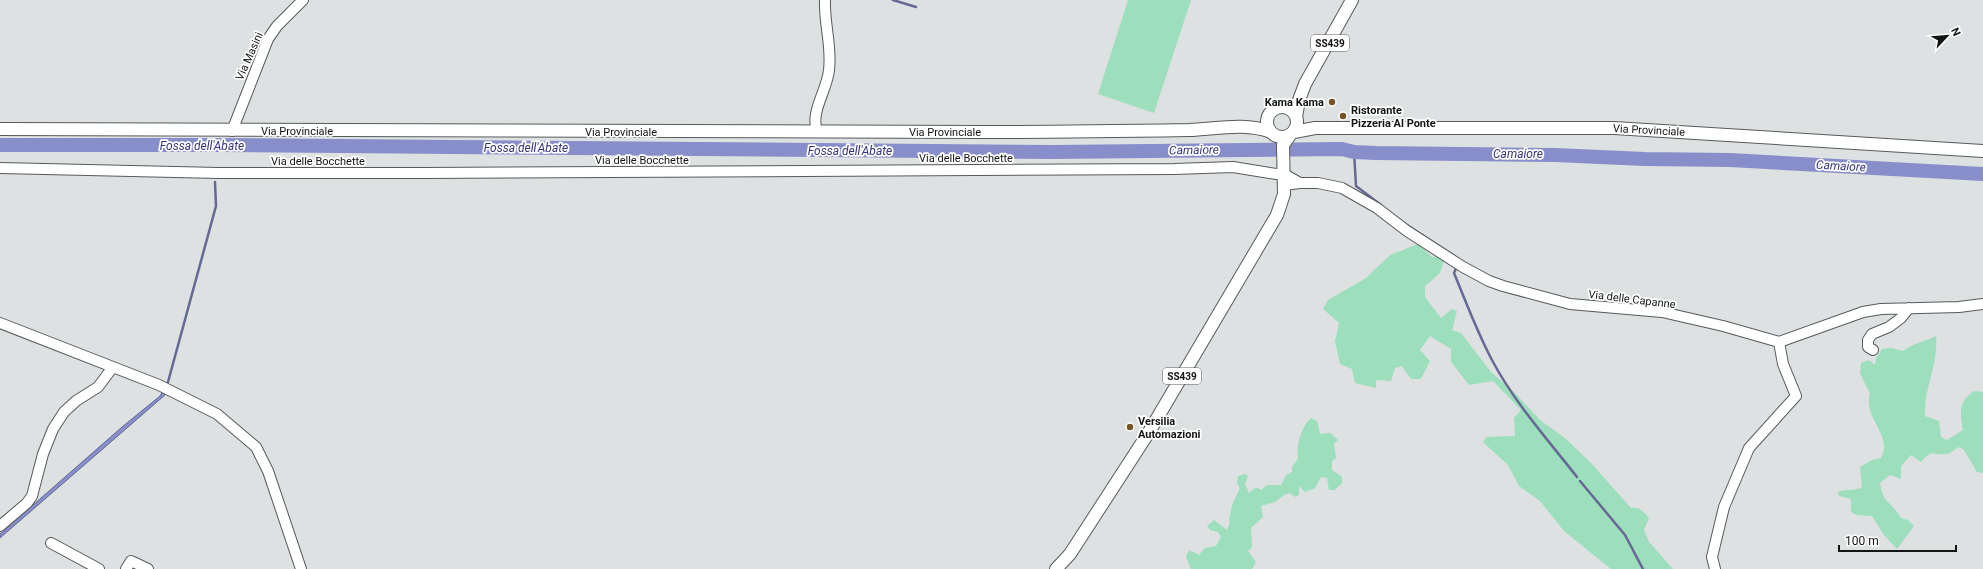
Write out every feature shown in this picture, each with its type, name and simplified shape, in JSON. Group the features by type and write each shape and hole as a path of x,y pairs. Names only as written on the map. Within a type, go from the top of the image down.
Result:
{"main road":[{"name":"SS439","path":"1297,118 1299,100 1305,84 1352,0"},
{"name":"Via Provinciale","path":"1241,127 1257,122 1275,110 1305,84"},
{"path":"1288,108 1297,118 1297,126 1283,136 1268,120 1275,110 1288,108"},
{"name":"Via Provinciale","path":"1297,118 1308,127 1315,128 1614,128 1983,151"},
{"name":"Via Provinciale","path":"0,129 232,131 1077,132 1195,130 1241,127 1258,128 1283,136 1315,128"},
{"name":"SS439","path":"1056,569 1070,554 1155,423 1273,223 1281,205 1284,176 1283,136"}],"street":[{"name":"Via Masini","path":"232,131 268,39 277,26 303,0"},
{"path":"817,132 815,117 830,71 830,44 825,0"},
{"name":"Via delle Bocchette","path":"0,168 219,173 422,174 1174,170 1219,167 1284,176"},
{"name":"Via delle Capanne","path":"1284,176 1300,183 1318,183 1342,188 1377,208 1407,231 1463,267 1489,281 1503,286 1570,304 1662,312 1723,326 1779,342"},
{"path":"1715,569 1712,557 1724,507 1749,448 1796,396 1783,364 1779,342 1864,312 1881,309 1959,307 1983,304"},
{"path":"1872,350 1868,347 1868,340 1872,334 1889,327 1901,318 1910,308"},
{"path":"0,323 159,385 217,414 256,447 268,471 301,569"},
{"path":"0,526 27,503 32,496 43,454 54,429 64,412 76,401 98,387 113,367"},
{"path":"51,543 99,569"},
{"path":"126,569 131,561 148,569"}],"green space":[{"path":"1128,0 1191,0 1154,113 1098,94"},
{"path":"1418,244 1432,257 1439,256 1444,261 1440,273 1425,286 1425,297 1441,318 1452,309 1457,311 1452,330 1461,333 1491,372 1515,393 1540,420 1565,438 1592,464 1631,508 1639,509 1645,513 1649,518 1644,530 1649,542 1673,569 1611,569 1564,531 1540,501 1519,486 1508,465 1483,442 1486,437 1515,436 1514,418 1521,410 1493,381 1469,385 1451,362 1451,349 1430,336 1420,350 1430,361 1421,379 1411,379 1402,366 1395,368 1391,381 1376,380 1376,388 1355,383 1352,369 1340,364 1335,341 1339,323 1323,309 1328,300 1366,278 1390,255"},
{"path":"1936,336 1935,357 1926,396 1925,416 1939,421 1941,437 1947,440 1963,430 1961,408 1965,399 1974,391 1983,392 1983,473 1977,472 1964,450 1959,447 1947,454 1928,455 1921,462 1911,455 1901,466 1901,479 1890,475 1880,483 1884,496 1901,518 1908,520 1914,526 1897,549 1884,535 1872,516 1857,515 1851,512 1851,499 1839,496 1838,492 1862,487 1860,467 1872,460 1881,458 1884,450 1884,442 1870,411 1870,394 1860,373 1861,363 1869,360 1875,365 1876,358 1882,349 1891,348 1903,351 1911,346"},
{"path":"1311,418 1317,421 1320,434 1330,433 1338,440 1334,444 1336,458 1332,461 1332,470 1342,477 1342,483 1335,490 1329,490 1327,478 1321,477 1315,488 1305,492 1299,486 1299,495 1295,497 1290,493 1284,495 1275,502 1261,506 1263,517 1251,528 1252,547 1248,551 1256,562 1252,569 1191,569 1186,557 1189,550 1199,555 1205,548 1216,546 1221,537 1218,532 1210,530 1207,526 1214,520 1227,530 1230,522 1229,520 1232,505 1240,488 1237,483 1238,476 1245,474 1248,476 1245,484 1249,493 1256,487 1261,490 1267,485 1281,485 1286,475 1292,472 1292,467 1298,459 1300,437 1304,426"}],"water":[{"path":"168,382 165,395 0,538 0,534 122,427 160,396"}],"waterway":[{"path":"893,0 916,7"},
{"name":"Fossa dell'Abate","path":"0,145 222,145 1052,152 1342,149 1354,152 1376,153 1555,155 1645,159 1730,160 1983,174"},
{"path":"1354,152 1356,186 1381,205"},
{"path":"168,382 216,206 215,182"},
{"path":"1404,223 1453,255"},
{"path":"1457,266 1454,273 1481,339 1501,376 1510,391 1577,477"},
{"path":"1580,481 1625,535 1643,569"}],"place":[{"name":"Kama Kama","path":"1332,102"},
{"name":"Ristorante Pizzeria Al Ponte","path":"1343,116"},
{"name":"Versilia Automazioni","path":"1130,427"}],"water label":[{"name":"Camaiore","path":"1194,150"},
{"name":"Camaiore","path":"1518,154"},
{"name":"Camaiore","path":"1841,166"}]}
